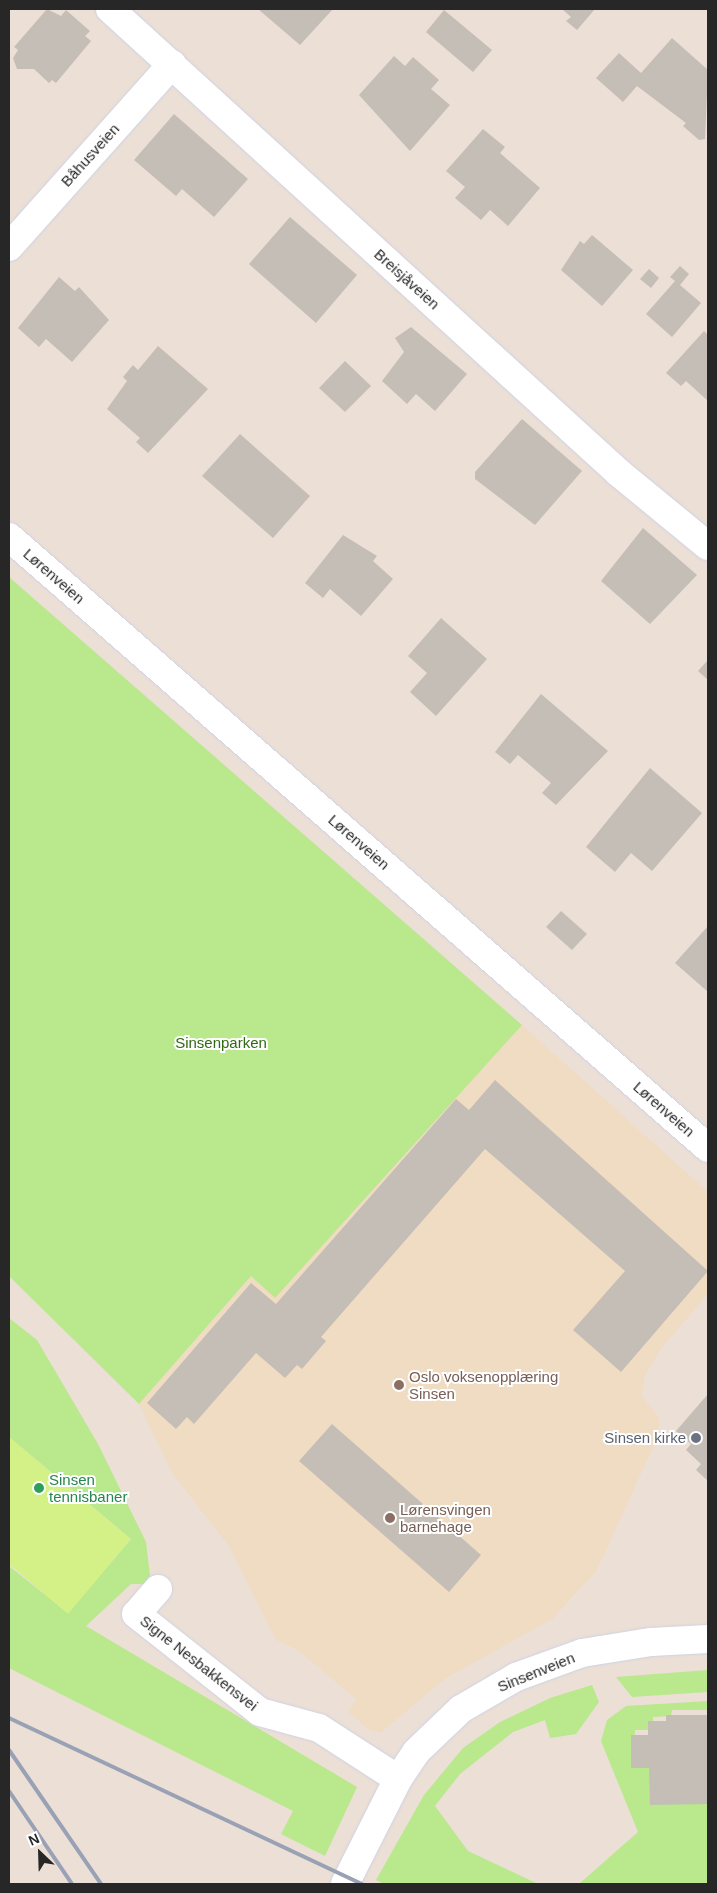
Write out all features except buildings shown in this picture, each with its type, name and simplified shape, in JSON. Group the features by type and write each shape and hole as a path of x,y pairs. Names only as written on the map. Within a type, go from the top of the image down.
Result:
{"street":[{"name":"Breisjåveien","path":"110,9 619,473 708,546"},
{"name":"Båhusveien","path":"9,247 172,64"},
{"name":"Lørenveien","path":"9,537 708,1148"},
{"name":"Signe Nesbakkensvei","path":"158,1589 136,1614 260,1712 318,1728 398,1779"},
{"name":"Sinsenveien","path":"345,1884 398,1779 438,1728 516,1677 617,1646 708,1639"}],"shaded area":[{"name":"Oslo voksenopplæring Sinsen","path":"522,1025 708,1192 708,1294 659,1351 644,1378 642,1396 660,1419 658,1436 597,1570 552,1619 446,1678 380,1733 368,1729 348,1711 357,1700 298,1650 276,1640 229,1546 172,1473 139,1404 251,1276 275,1298"}],"green space":[{"name":"Sinsenparken","path":"9,577 522,1025 275,1298 251,1276 139,1404 9,1276"},
{"path":"9,1318 37,1340 98,1444 146,1542 150,1576 145,1584 131,1584 86,1626 357,1787 325,1856 281,1834 293,1811 9,1668 9,1566 68,1613 131,1539 9,1437"},
{"name":"Sinsen tennisbaner","path":"9,1437 131,1539 68,1614 9,1564"},
{"path":"708,1670 708,1692 632,1697 616,1677"},
{"path":"592,1685 599,1702 576,1734 550,1738 545,1720 513,1732 460,1774 435,1806 468,1851 538,1884 384,1884 376,1880 424,1795 463,1748 500,1722 550,1698"},
{"path":"708,1701 708,1710 672,1710 671,1716 653,1717 653,1730 635,1730 635,1764 651,1763 652,1804 708,1803 708,1884 579,1884 638,1832 601,1741 607,1720 626,1706"}],"railway":[{"path":"9,1718 362,1884"},
{"path":"9,1750 101,1884"},
{"path":"9,1791 72,1884"}],"place":[{"name":"Oslo voksenopplæring Sinsen","path":"399,1385"},
{"name":"Sinsen kirke","path":"696,1438"},
{"name":"Sinsen tennisbaner","path":"39,1488"},
{"name":"Lørensvingen barnehage","path":"390,1518"}]}
